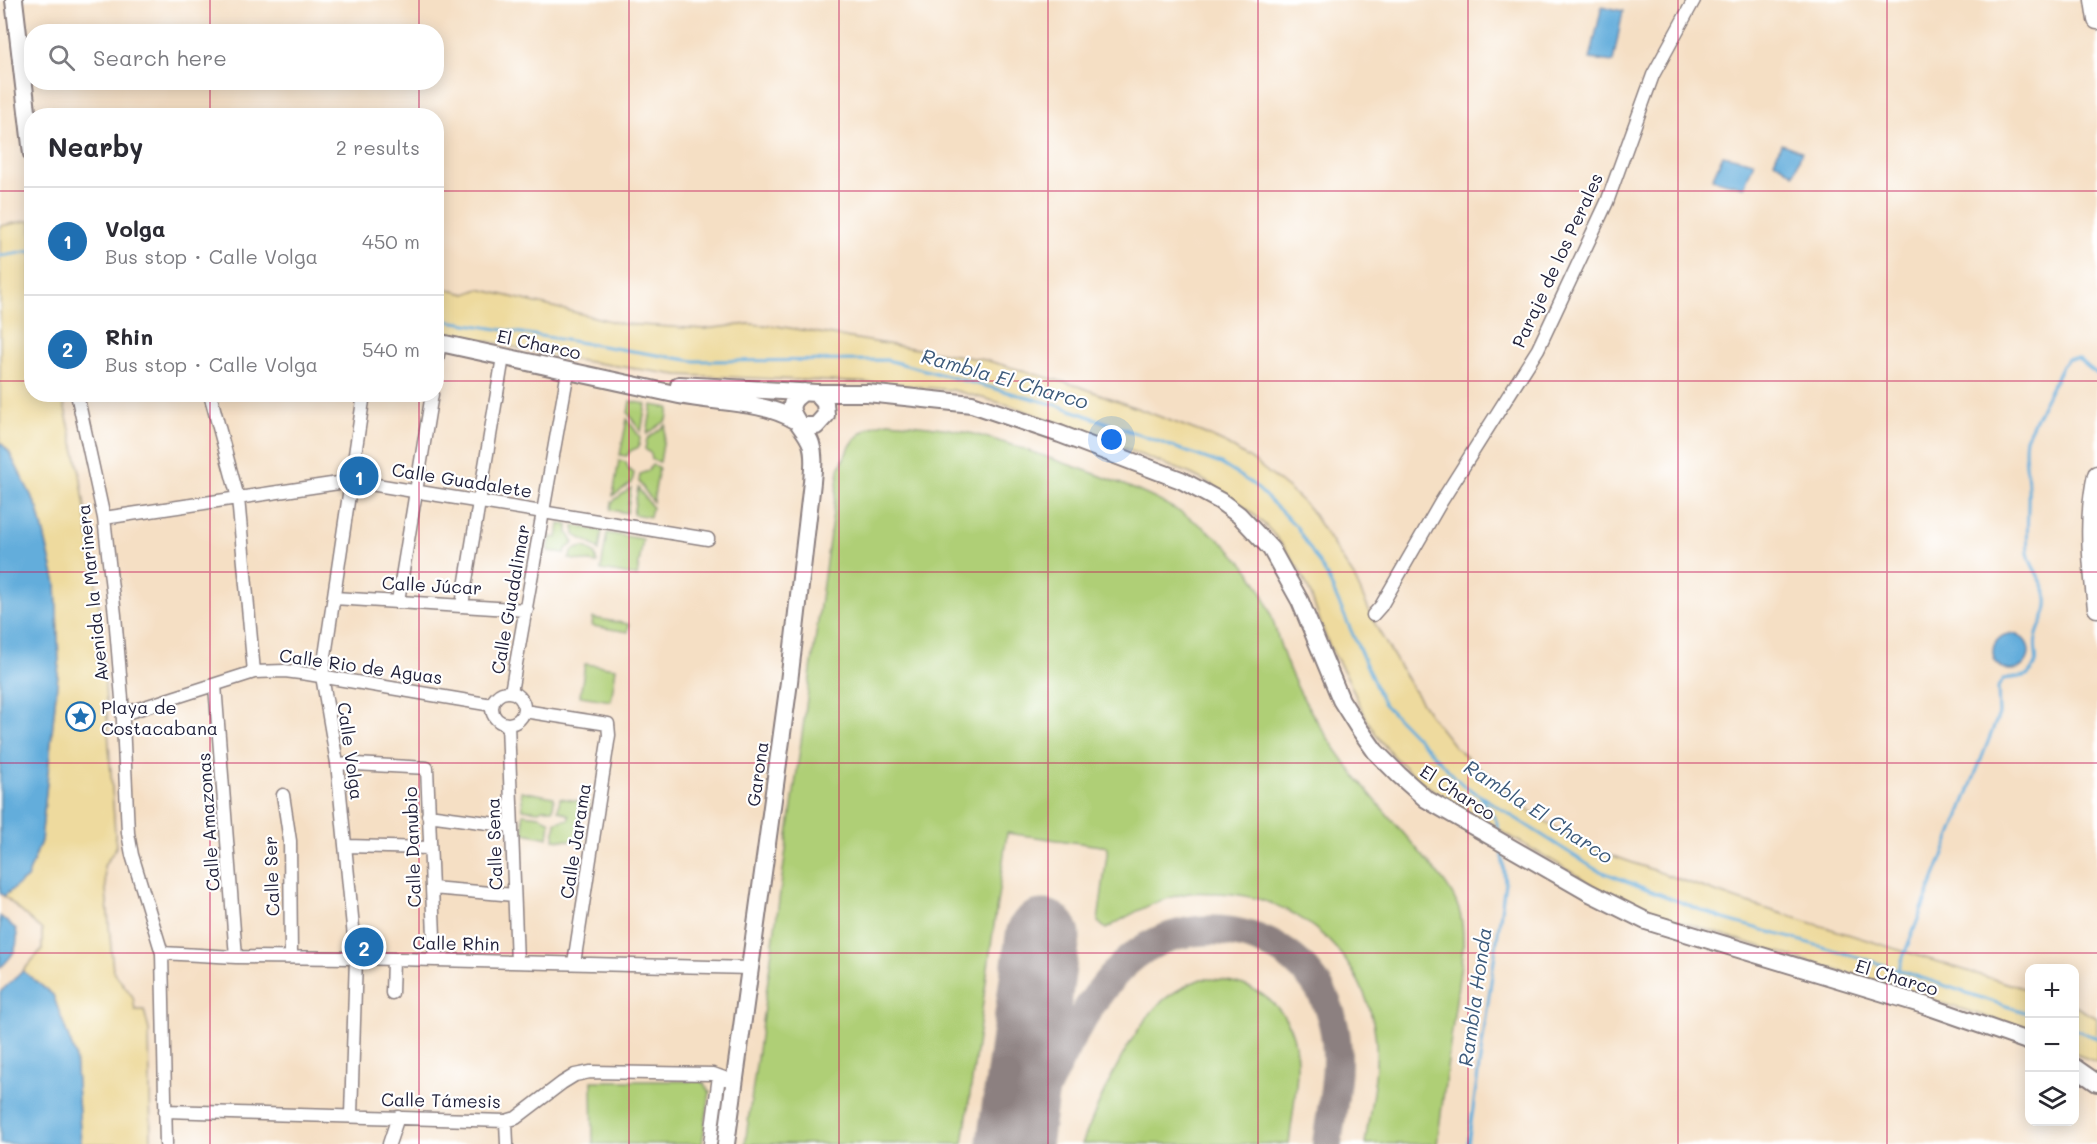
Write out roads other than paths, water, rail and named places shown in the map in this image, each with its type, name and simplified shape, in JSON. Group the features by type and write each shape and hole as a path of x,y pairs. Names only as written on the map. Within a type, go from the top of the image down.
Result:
{"main road":[{"path":"14,0 24,86"},
{"path":"2094,0 2097,20"},
{"path":"25,90 27,108"},
{"name":"El Charco","path":"444,343 681,395 757,406 783,414 798,423"},
{"name":"El Charco","path":"634,384 855,393 972,404 1181,480 1220,501 1239,515 1282,566 1300,602 1341,700 1375,751 1426,799 1588,892 1646,921 1927,1006 2025,1040"},
{"path":"810,392 823,399 826,413 813,470 810,441 792,412 793,402 810,392"},
{"path":"798,423 816,426 840,399 855,393"},
{"name":"Garona","path":"726,1144 727,1079 740,1046 789,682 813,470"},
{"path":"2097,476 2091,513 2097,608"}],"street":[{"name":"Paraje de los Perales","path":"1373,615 1381,606 1441,502 1538,349 1607,202 1653,75 1694,0"},
{"path":"462,604 503,357"},
{"name":"Calle Guadalimar","path":"511,692 568,371"},
{"name":"Avenida la Marinera","path":"79,402 104,518 123,714 128,833 132,855 162,953 166,1144"},
{"path":"212,402 238,498 254,672"},
{"name":"Calle Volga","path":"351,1116 356,958 337,763 322,676 363,402"},
{"path":"399,601 431,402"},
{"name":"Calle Guadalete","path":"104,518 352,481 708,539"},
{"name":"Calle Júcar","path":"334,598 462,604 527,610"},
{"name":"Calle Rio de Aguas","path":"123,714 254,672 285,671 492,705"},
{"name":"Calle Amazonas","path":"215,685 236,957"},
{"path":"511,692 520,696 524,711 519,720 508,724 496,719 492,705 501,693 511,692"},
{"name":"Calle Jarama","path":"524,711 608,724 609,735 574,963"},
{"name":"Calle Sena","path":"508,724 517,962"},
{"name":"Calle Danubio","path":"337,763 427,768 435,960"},
{"name":"Calle Ser","path":"283,795 290,841 291,957"},
{"path":"428,815 511,826"},
{"path":"345,846 430,848"},
{"path":"432,888 514,895"},
{"name":"Calle Rhin","path":"162,953 236,957 750,968"},
{"path":"392,993 393,960"},
{"name":"Calle Támesis","path":"165,1111 506,1121 516,1118 575,1075 590,1072 713,1074 727,1079"},
{"path":"710,1144 727,1079"},
{"path":"389,1144 398,1118"},
{"path":"506,1121 507,1144"}],"water":[{"path":"1602,6 1623,11 1613,62 1590,59"},
{"path":"1781,144 1802,151 1794,174 1774,161"},
{"path":"1723,155 1754,162 1744,187 1712,179"},
{"path":"0,442 9,452 38,509 56,584 59,664 41,841 27,878 4,896 0,893"},
{"path":"2011,634 2024,639 2029,652 2024,665 2011,670 1998,665 1993,652 1998,639"},
{"path":"0,916 16,929 17,941 12,955 0,968"},
{"path":"23,971 53,995 75,1055 81,1144 0,1144 0,992"}],"waterway":[{"name":"Rambla El Charco","path":"0,256 24,252"},
{"name":"Rambla El Charco","path":"444,320 694,361 887,360 1060,406 1221,464 1254,485 1296,526 1327,576 1383,703 1462,784 1595,869 1724,919 1865,959 2025,1012"},
{"path":"1898,970 1999,714 1998,687 2003,679 2027,675 2036,665 2035,643 2047,599 2044,587 2028,553 2026,438 2062,366 2068,359 2078,359 2097,374"},
{"name":"Rambla Honda","path":"1481,798 1496,820 1499,830"},
{"name":"Rambla Honda","path":"1468,1144 1505,883 1502,853"},
{"name":"Rambla El Charco","path":"2079,1031 2097,1038"}],"place":[{"name":"Volga","path":"359,476"},
{"name":"Playa de Costacabana","path":"80,717"},
{"name":"Rhin","path":"364,947"}]}
